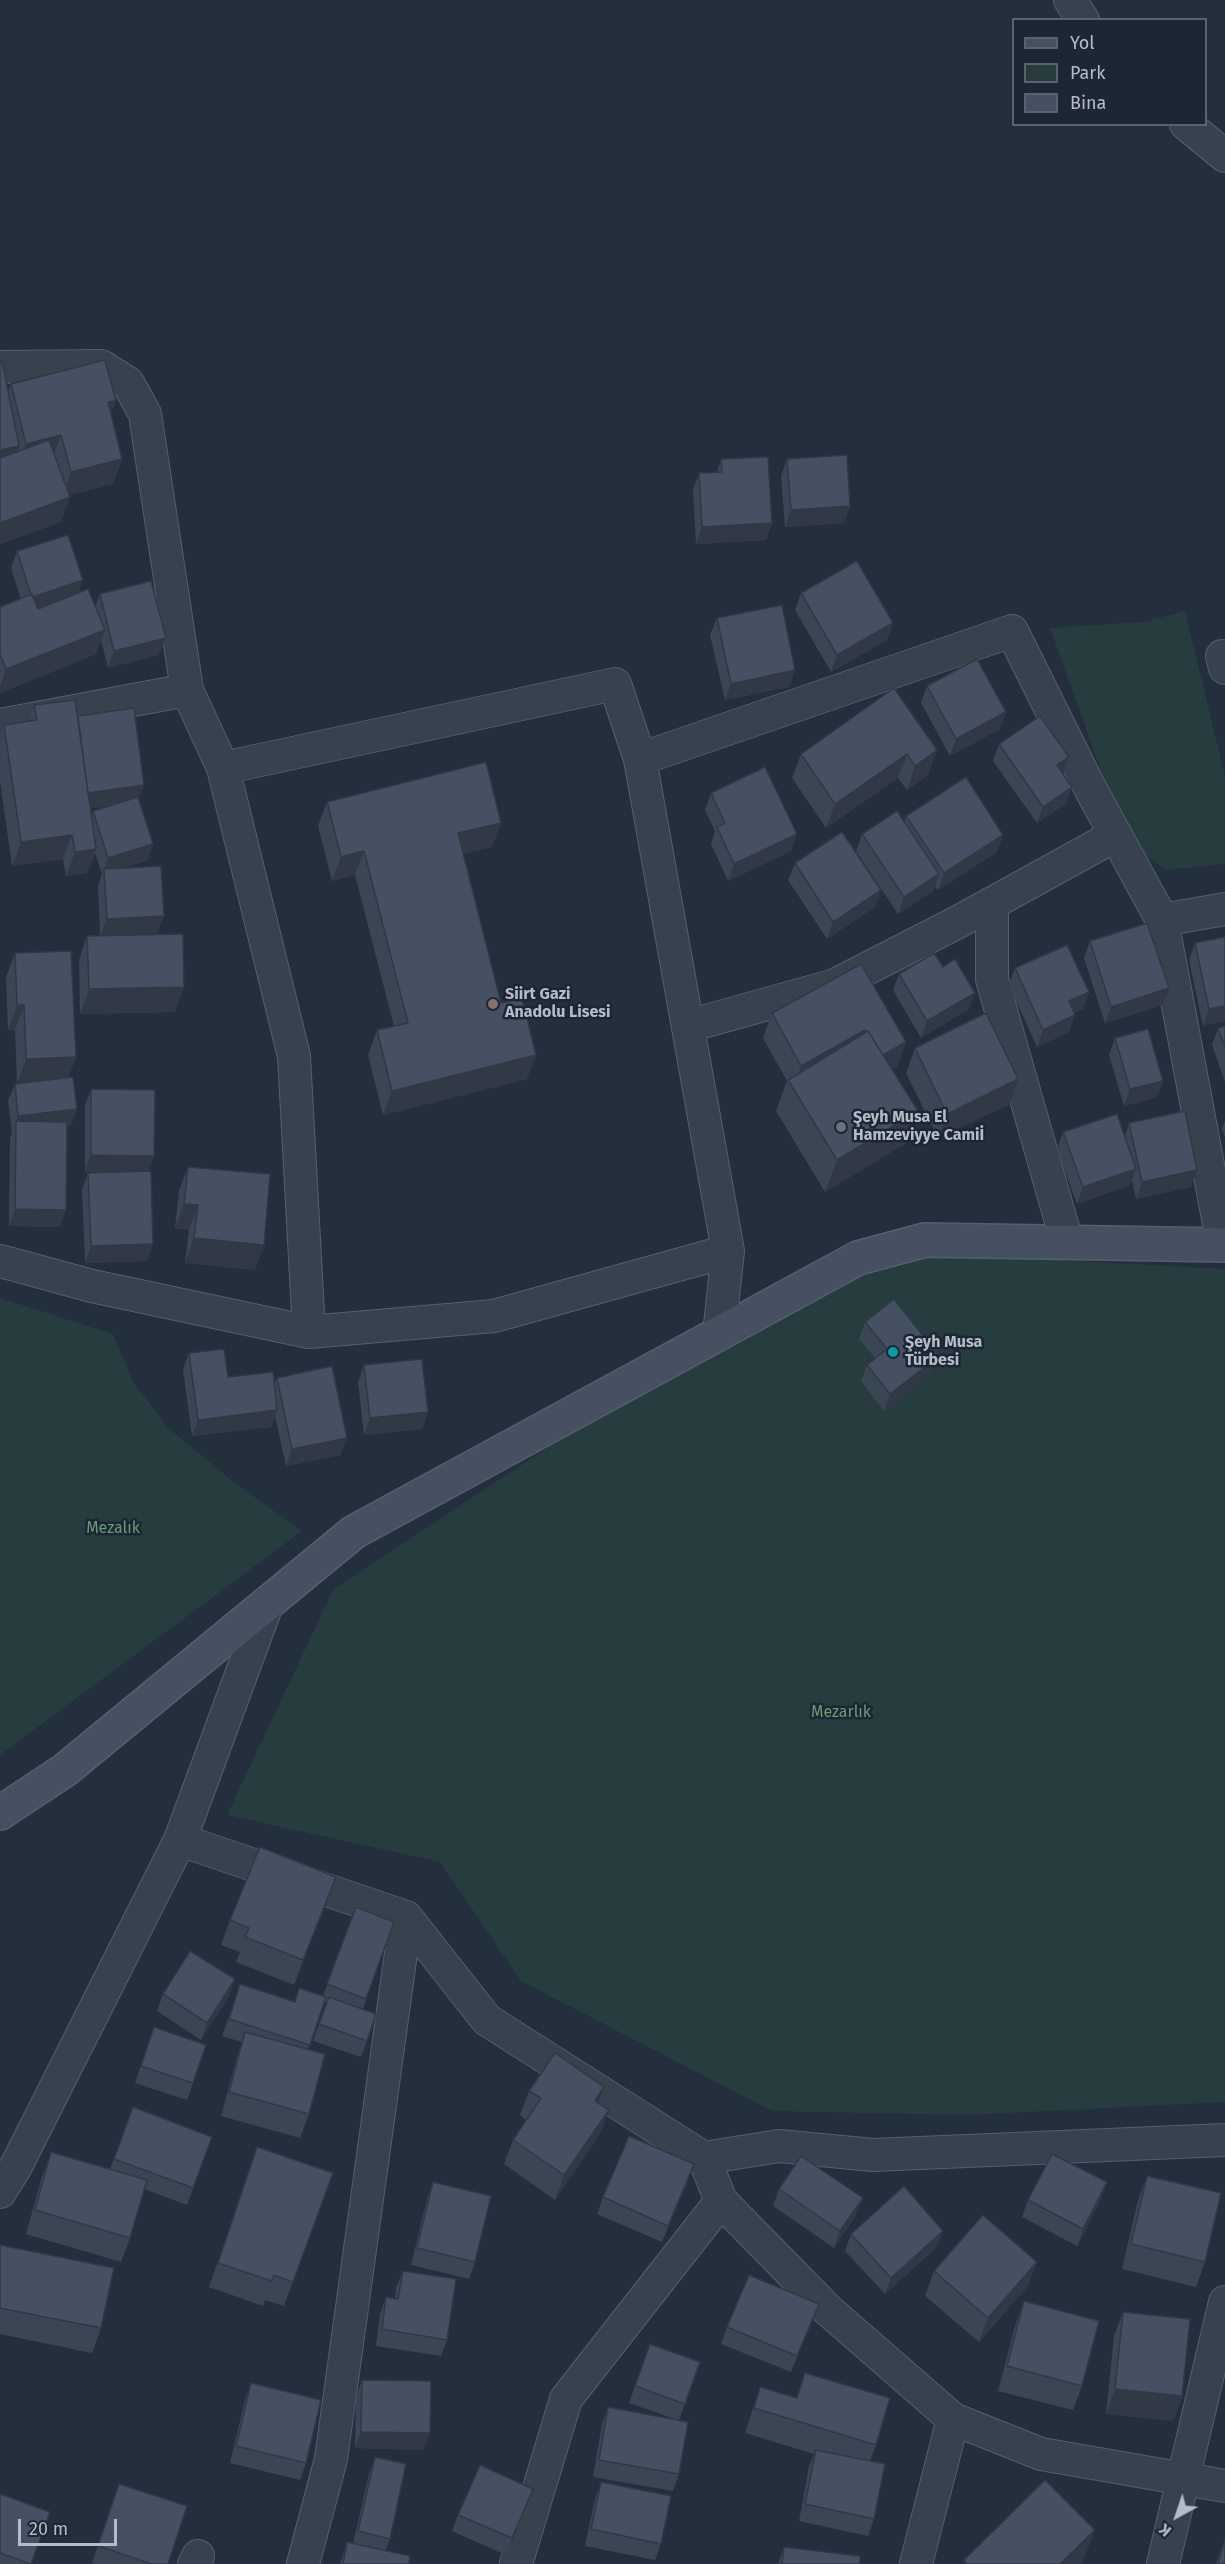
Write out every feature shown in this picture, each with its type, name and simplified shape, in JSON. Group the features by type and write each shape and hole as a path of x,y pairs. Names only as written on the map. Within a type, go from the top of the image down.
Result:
{"street":[{"path":"1070,0 1082,18"},
{"path":"1207,125 1225,125"},
{"path":"1187,126 1225,156"},
{"path":"0,367 101,366 128,383 146,414 188,690 223,768 294,1056 309,1332"},
{"path":"0,1813 65,1770 354,1532 858,1258 925,1240 1224,1245 1162,920 1012,631 640,759"},
{"path":"223,768 615,684 640,759 728,1251 719,1334"},
{"path":"0,725 188,690"},
{"path":"688,1026 835,985 1116,835"},
{"path":"992,903 992,979 1067,1242"},
{"path":"1162,920 1225,909"},
{"path":"0,1261 92,1286 309,1332 494,1316 728,1251"},
{"path":"0,2192 21,2157 180,1840 268,1602"},
{"path":"180,1840 406,1917 487,2020 704,2158 722,2201 828,2310 953,2420 1041,2454 1225,2486"},
{"path":"303,2564 331,2459 406,1917"},
{"path":"704,2158 779,2146 873,2155 1225,2140"},
{"path":"516,2564 566,2399 722,2201"},
{"path":"1163,2564 1225,2302"},
{"path":"916,2564 953,2420"}],"green space":[{"path":"1185,611 1225,776 1225,864 1166,870 1133,846 1121,826 1050,628 1143,622"},
{"name":"Mezarlık","path":"916,1252 1225,1269 1225,2102 968,2115 772,2111 521,1981 440,1862 227,1815 333,1590 719,1334"},
{"name":"Mezalık","path":"0,1298 113,1334 133,1382 168,1428 235,1483 302,1531 0,1755"}],"building":[{"path":"105,360 116,401 108,402 122,459 71,472 61,435 26,444 11,384"},
{"path":"0,361 2,361 19,446 0,450"},
{"path":"49,440 70,497 0,523 0,458"},
{"path":"847,455 850,506 791,510 787,459"},
{"path":"768,457 772,523 702,527 699,473 722,472 721,459"},
{"path":"68,535 83,580 33,597 17,551"},
{"path":"857,561 893,623 837,655 801,593"},
{"path":"151,581 166,638 114,651 100,594"},
{"path":"88,589 105,630 6,669 0,654 0,607 32,594 38,609"},
{"path":"782,605 795,670 731,684 717,618"},
{"path":"977,659 1006,712 956,739 927,686"},
{"path":"894,688 937,750 915,766 907,754 835,804 801,754"},
{"path":"75,700 96,849 75,852 72,835 21,842 4,725 37,720 34,705"},
{"path":"134,708 144,785 88,793 78,716"},
{"path":"1040,716 1069,757 1057,765 1072,787 1043,807 999,744"},
{"path":"486,762 501,823 458,833 501,1003 522,998 536,1055 392,1091 377,1030 408,1023 364,851 341,857 327,802"},
{"path":"765,767 797,834 734,864 717,827 725,823 711,793"},
{"path":"966,777 1003,835 944,873 906,816"},
{"path":"138,797 153,844 108,858 93,811"},
{"path":"897,811 939,874 904,897 862,834"},
{"path":"842,832 881,890 833,922 795,863"},
{"path":"161,866 164,916 107,919 104,869"},
{"path":"1147,923 1169,988 1111,1007 1090,941"},
{"path":"183,934 184,987 89,989 87,936"},
{"path":"1225,937 1225,1006 1209,1009 1195,943"},
{"path":"1067,945 1089,992 1069,1001 1075,1015 1043,1030 1015,968"},
{"path":"71,951 76,1057 26,1059 24,1005 17,1005 15,953"},
{"path":"934,953 943,967 955,959 975,993 927,1021 899,974"},
{"path":"861,964 906,1042 883,1055 868,1031 865,1030 801,1066 772,1013"},
{"path":"986,1013 1018,1079 947,1114 915,1048"},
{"path":"1225,1026 1225,1047 1218,1028"},
{"path":"1148,1029 1163,1081 1130,1089 1115,1038"},
{"path":"868,1031 918,1111 837,1160 788,1080"},
{"path":"73,1077 77,1109 18,1116 15,1084"},
{"path":"91,1089 155,1090 154,1156 91,1155"},
{"path":"1185,1111 1197,1170 1142,1182 1129,1123"},
{"path":"1117,1114 1136,1169 1083,1187 1063,1132"},
{"path":"16,1121 67,1122 66,1210 15,1209"},
{"path":"188,1167 270,1174 264,1245 194,1238 198,1205 184,1204"},
{"path":"151,1171 153,1244 91,1246 88,1173"},
{"name":"Şeyh Musa Türbesi","path":"894,1299 939,1356 890,1394 867,1365 887,1349 865,1322"},
{"path":"224,1349 228,1377 273,1372 277,1410 198,1420 189,1353"},
{"path":"422,1359 428,1412 370,1418 364,1365"},
{"path":"332,1366 347,1438 292,1449 277,1378"},
{"path":"260,1847 336,1877 303,1960 245,1937 249,1928 230,1920"},
{"path":"356,1907 394,1922 366,1999 327,1984"},
{"path":"190,1951 235,1979 207,2023 163,1994"},
{"path":"240,1984 295,2002 299,1988 326,1997 310,2045 229,2019"},
{"path":"329,1997 376,2014 367,2041 319,2024"},
{"path":"154,2027 206,2045 193,2083 141,2066"},
{"path":"245,2032 325,2054 309,2114 229,2092"},
{"path":"555,2053 604,2087 595,2101 609,2110 564,2175 513,2140 541,2098 529,2091"},
{"path":"133,2107 212,2137 193,2188 114,2159"},
{"path":"629,2136 694,2164 668,2226 603,2197"},
{"path":"257,2147 333,2173 293,2282 274,2275 272,2281 218,2263"},
{"path":"51,2152 147,2180 130,2238 35,2210"},
{"path":"1052,2154 1107,2182 1083,2229 1028,2200"},
{"path":"801,2156 863,2198 840,2231 779,2189"},
{"path":"1147,2176 1221,2193 1205,2262 1131,2244"},
{"path":"433,2182 491,2196 475,2262 417,2248"},
{"path":"904,2186 943,2231 891,2278 851,2234"},
{"path":"983,2215 1037,2262 988,2318 934,2271"},
{"path":"0,2245 114,2268 101,2328 0,2308"},
{"path":"403,2271 456,2279 447,2340 382,2329 386,2297 398,2299"},
{"path":"749,2275 819,2304 797,2356 727,2327"},
{"path":"1024,2301 1099,2321 1082,2386 1007,2366"},
{"path":"1123,2312 1190,2319 1182,2396 1115,2389"},
{"path":"650,2344 700,2362 685,2404 635,2386"},
{"path":"805,2373 890,2398 876,2445 754,2408 760,2387 797,2398"},
{"path":"362,2380 431,2381 430,2433 361,2432"},
{"path":"251,2383 321,2400 306,2463 236,2446"},
{"path":"608,2407 688,2422 679,2474 599,2460"},
{"path":"816,2450 885,2464 874,2519 805,2504"},
{"path":"375,2457 406,2464 390,2539 358,2531"},
{"path":"480,2465 533,2489 512,2538 458,2515"},
{"path":"1045,2480 1095,2530 1060,2564 967,2564 964,2560"},
{"path":"601,2482 671,2496 661,2544 591,2529"},
{"path":"119,2484 187,2506 168,2564 152,2564 98,2546"},
{"path":"0,2494 50,2512 31,2564 0,2553"},
{"path":"1225,2540 1225,2564 1218,2564"},
{"path":"347,2542 410,2556 409,2564 343,2564"},
{"path":"784,2547 860,2556 860,2564 782,2564"}],"place":[{"name":"Siirt Gazi Anadolu Lisesi","path":"493,1004"},
{"name":"Şeyh Musa El Hamzeviyye Camiİ","path":"841,1127"},
{"name":"Şeyh Musa Türbesi","path":"893,1352"}]}
